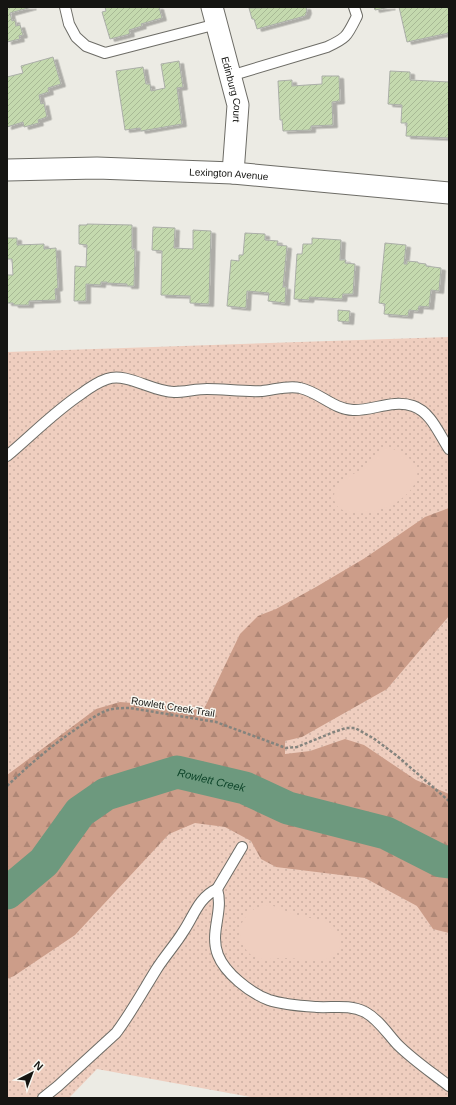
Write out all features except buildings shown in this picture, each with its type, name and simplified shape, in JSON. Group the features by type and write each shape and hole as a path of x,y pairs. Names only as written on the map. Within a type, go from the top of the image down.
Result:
{"street":[{"name":"Edinburg Court","path":"214,15 238,105 233,174"},
{"name":"Lexington Avenue","path":"7,170 97,168 233,174 449,193"}],"lane":[{"path":"65,7 69,24 76,37 86,46 105,53 214,15"},
{"path":"230,76 327,47 341,40 348,34 356,16 354,7"},
{"path":"7,456 55,413 100,382 113,377 169,392 207,389 250,391 283,387 300,388 347,409 359,410 406,404 418,409 431,419 449,449"},
{"path":"44,1098 116,1033 124,1023 159,965 184,932 201,901 208,893 216,889 242,848"},
{"path":"216,889 220,899 214,944 218,956 233,976 245,986 269,1000 318,1007 350,1007 366,1012 417,1062 449,1086"}],"path":[{"name":"Rowlett Creek Trail","path":"7,786 54,744 93,718 107,711 120,708 130,708 216,722 286,748 297,747 346,728 355,728 396,754 446,800 449,801"}],"shaded area":[{"path":"449,337 449,1098 256,1098 97,1069 69,1098 7,1098 7,352"},
{"path":"386,448 399,452 413,462 417,469 417,476 411,490 398,501 371,512 354,513 342,510 338,507 335,502 334,495 338,485 347,477 367,466 379,452"},
{"path":"265,905 274,906 295,915 322,920 330,924 337,930 340,937 340,948 337,953 328,959 315,961 290,958 261,959 251,955 245,948 241,939 241,926 251,911"}],"green space":[{"path":"449,508 449,616 387,689 302,737 285,741 285,754 310,751 345,739 364,745 416,780 449,794 449,933 433,929 417,906 365,878 276,867 261,859 251,841 225,827 195,823 169,834 75,935 14,976 7,979 7,775 96,709 120,702 204,709 240,634 258,616 276,609 365,558 425,517"}],"waterway":[{"name":"Rowlett Creek","path":"7,893 44,862 80,812 106,794 177,772 245,788 288,808 386,833 441,861 449,862"}]}
